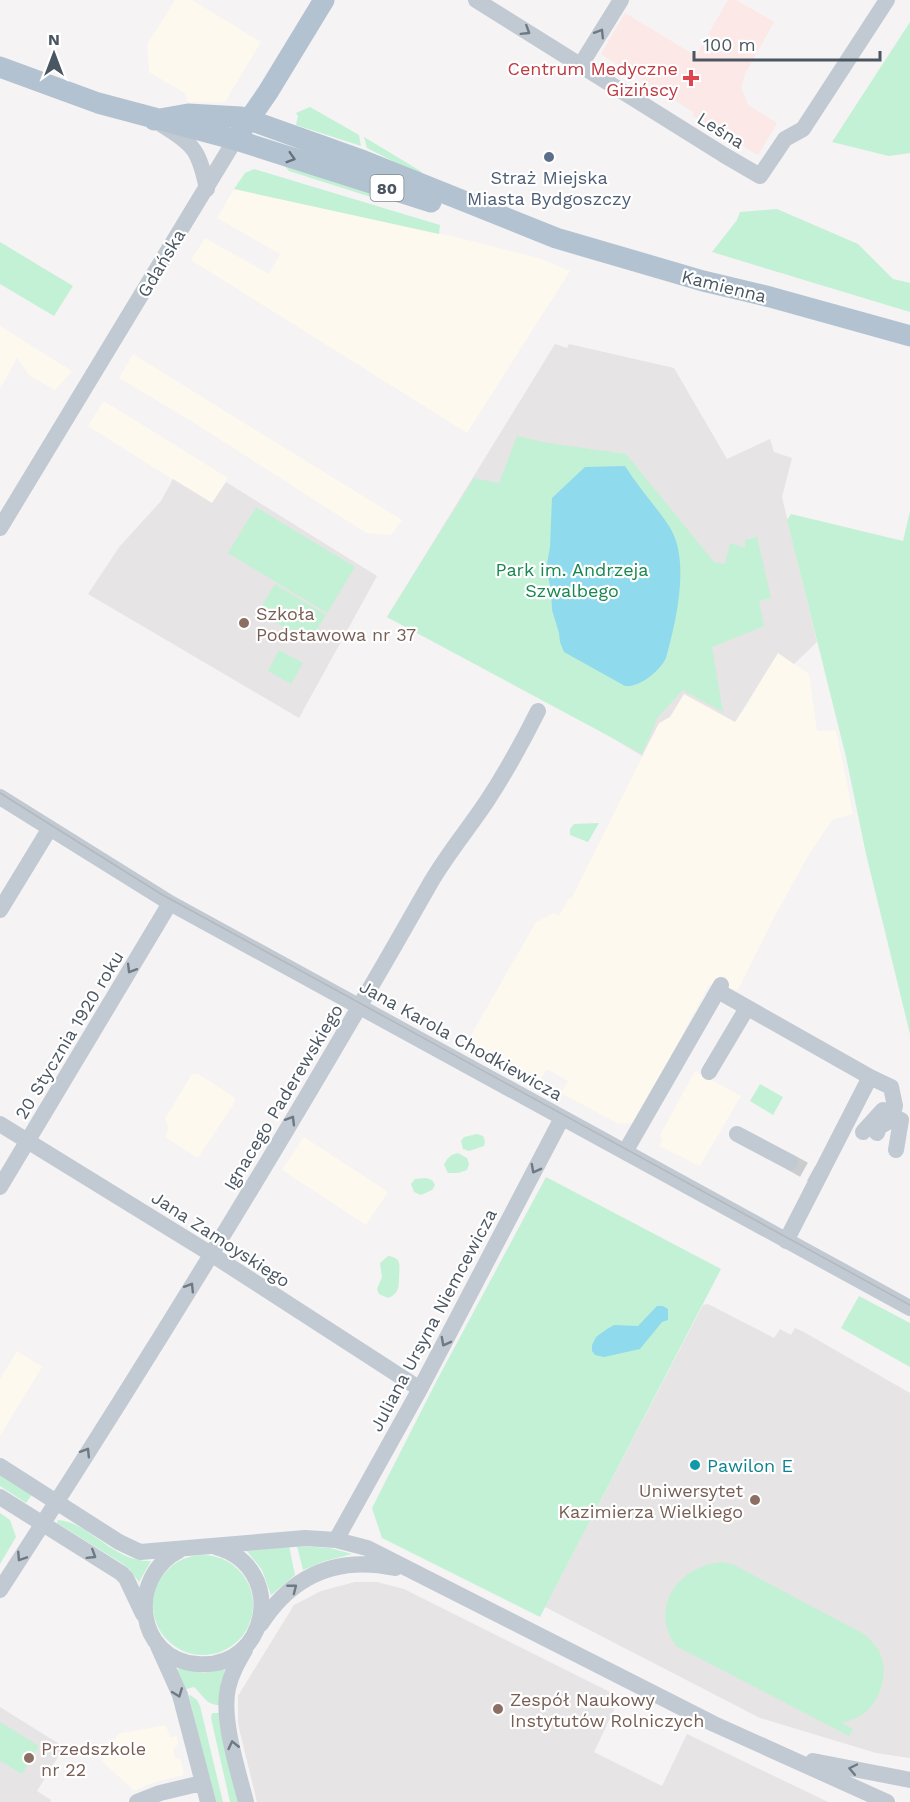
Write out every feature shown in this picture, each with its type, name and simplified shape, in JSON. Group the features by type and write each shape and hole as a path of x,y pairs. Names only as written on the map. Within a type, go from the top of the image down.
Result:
{"main road":[{"name":"Gdańska","path":"235,140 324,0"},
{"name":"80","path":"0,67 98,103 154,120 235,140"},
{"path":"276,78 274,107 284,133"},
{"name":"80","path":"154,120 188,114 221,114 248,119"},
{"name":"Kamienna","path":"248,119 364,161 539,232"},
{"name":"Kamienna","path":"235,140 422,200 658,268 910,336"}],"street":[{"name":"Leśna","path":"476,0 760,176 785,139 803,129 887,0"},
{"path":"580,66 621,0"},
{"path":"154,120 192,145 201,164 207,189"},
{"name":"Gdańska","path":"0,528 235,140"},
{"name":"Ignacego Paderewskiego","path":"43,1524 211,1254 360,1007 445,858 487,801 525,738 538,711"},
{"name":"Jana Karola Chodkiewicza","path":"0,797 171,903 910,1308"},
{"path":"0,910 50,828"},
{"name":"20 Stycznia 1920 roku","path":"0,1187 171,903"},
{"path":"625,1152 719,988 747,1008 891,1087 895,1099 891,1120 870,1132 868,1124 895,1099"},
{"path":"710,1072 747,1008"},
{"path":"786,1241 870,1077"},
{"path":"892,1116 901,1120 896,1150"},
{"name":"Juliana Ursyna Niemcewicza","path":"336,1540 420,1389 562,1118"},
{"name":"Jana Zamoyskiego","path":"0,1124 211,1254 420,1389"},
{"path":"737,1134 790,1162"},
{"path":"892,1299 910,1296"},
{"path":"0,1466 134,1549 147,1552 292,1539 336,1540 367,1548 694,1714 887,1802"},
{"path":"0,1497 126,1578 180,1695 208,1802"},
{"path":"0,1590 43,1524"},
{"path":"154,1640 175,1658 195,1664 225,1660 252,1639 262,1604 258,1581 242,1560 230,1552 213,1546"},
{"path":"146,1621 144,1602 147,1583 159,1565 171,1554 181,1549"},
{"path":"246,1802 228,1724 226,1708 228,1688 230,1679 252,1639 280,1598 301,1581 317,1573 347,1564 373,1563 414,1572"},
{"path":"780,1754 910,1780"},
{"path":"137,1802 160,1793 202,1783"}],"shaded area":[{"path":"175,0 192,0 261,42 225,102 188,102 185,93 149,72 147,45"},
{"name":"Centrum Medyczne Gizińscy","path":"728,0 736,0 774,22 745,74 741,87 748,105 777,123 758,155 693,116 693,112 601,54 625,13 696,56"},
{"path":"234,189 460,238 542,259 570,271 467,433 191,260 205,238 269,274 280,254 217,218"},
{"path":"0,326 72,371 55,390 30,376 17,358 0,389"},
{"name":"Park im. Andrzeja Szwalbego","path":"555,344 567,348 569,344 674,368 727,459 770,439 774,452 792,458 782,497 817,642 794,664 778,653 735,722 684,694 670,717 659,723 642,756 558,705 387,617"},
{"path":"133,354 402,520 391,535 366,533 199,426 119,378"},
{"path":"104,401 228,478 212,504 88,426"},
{"name":"Szkoła Podstawowa nr 37","path":"173,479 212,503 226,482 377,576 299,718 88,594 120,546 161,501"},
{"path":"778,652 809,674 817,731 836,730 853,814 832,820 811,851 773,919 738,990 709,985 635,1123 619,1124 561,1093 568,1081 547,1069 539,1082 467,1042 536,922 554,913 559,916 569,898 571,899 659,723 670,716 684,693 735,722"},
{"path":"695,1071 741,1096 700,1166 659,1146 662,1140 660,1135"},
{"path":"192,1074 198,1074 234,1097 235,1102 198,1158 165,1137 169,1128 165,1119"},
{"path":"304,1137 388,1192 366,1225 282,1170"},
{"name":"Uniwersytet Kazimierza Wielkiego","path":"708,1304 774,1338 780,1329 791,1335 795,1328 802,1331 910,1393 910,1758 876,1753 760,1718 545,1607 703,1305"},
{"path":"17,1351 42,1367 0,1436 0,1379"},
{"name":"Zespół Naukowy Instytutów Rolniczych","path":"355,1582 377,1582 404,1589 620,1697 594,1752 662,1786 687,1734 828,1802 257,1802 238,1724 238,1696 294,1605 321,1591"},
{"name":"Przedszkole nr 22","path":"0,1707 64,1747 37,1791 51,1800 50,1802 0,1802"},
{"path":"166,1725 170,1737 177,1736 178,1744 173,1749 175,1758 181,1760 184,1775 152,1783 134,1791 102,1761 118,1734"}],"green space":[{"path":"910,22 910,153 889,156 832,142"},
{"path":"310,107 359,135 361,146 296,125 298,116 296,113"},
{"path":"364,137 422,172 420,175 367,148"},
{"path":"283,164 374,194 371,197 289,171"},
{"path":"254,169 440,225 439,234 234,189 245,173"},
{"path":"777,209 858,244 893,279 910,283 910,312 712,252 737,220 740,212"},
{"path":"0,242 73,286 54,316 0,284"},
{"name":"Park im. Andrzeja Szwalbego","path":"517,436 548,443 626,454 714,562 725,564 730,543 745,548 745,540 757,537 771,598 759,601 764,626 712,647 723,712 683,690 658,717 642,754 387,617 474,478 499,483"},
{"path":"256,507 355,567 327,613 228,553"},
{"path":"910,511 910,1034 866,854 846,757 787,520 791,514 903,541"},
{"path":"275,584 326,615 309,642 258,612"},
{"path":"279,650 303,663 291,684 268,671"},
{"path":"599,823 588,842 570,835 570,829 574,824"},
{"path":"760,1084 783,1097 773,1115 750,1101"},
{"path":"477,1134 483,1136 484,1146 469,1151 463,1149 461,1141 464,1137"},
{"path":"458,1153 467,1158 469,1164 467,1170 448,1173 445,1163 451,1156"},
{"path":"546,1177 721,1269 540,1617 382,1538 372,1508 436,1382"},
{"path":"415,1179 432,1180 435,1185 432,1190 421,1195 414,1192 411,1184"},
{"path":"388,1256 398,1261 399,1285 394,1295 388,1298 379,1294 377,1289 382,1277 380,1263"},
{"path":"859,1296 910,1323 910,1367 841,1328"},
{"path":"0,1473 33,1493 26,1503 0,1486"},
{"path":"0,1513 10,1520 16,1537 0,1564"},
{"path":"58,1520 81,1527 125,1555 137,1560 151,1561 139,1582 123,1564 57,1523"},
{"path":"289,1546 295,1575 271,1595 262,1570 247,1551"},
{"path":"297,1546 330,1548 352,1554 303,1570"},
{"path":"203,1555 222,1558 239,1569 250,1586 253,1605 250,1624 239,1641 222,1652 203,1655 184,1652 167,1641 156,1624 153,1605 156,1586 167,1569 184,1558"},
{"path":"723,1562 732,1564 864,1634 876,1646 883,1666 882,1685 867,1710 858,1717 842,1723 853,1729 849,1736 676,1646 668,1631 665,1617 672,1590 693,1571"},
{"path":"179,1668 203,1673 226,1669 219,1705 208,1701 194,1687 186,1689 177,1670"},
{"path":"190,1695 197,1700 200,1706 223,1802 214,1802"},
{"path":"212,1713 220,1713 239,1802 230,1802 211,1718"},
{"path":"0,1722 39,1746 22,1774 0,1761"}],"water":[{"path":"625,466 669,526 676,540 680,573 680,591 666,658 648,678 631,686 625,686 564,652 552,610 551,589 546,569 550,547 552,498 585,467"},
{"path":"657,1306 668,1309 668,1320 662,1322 640,1349 604,1357 595,1355 592,1351 596,1337 607,1329 614,1325 638,1326"}],"tunnel":[{"path":"790,1162 815,1176"}],"tram line":[{"path":"0,793 161,894 910,1305"}],"place":[{"name":"Centrum Medyczne Gizińscy","path":"691,78"},
{"name":"Straż Miejska Miasta Bydgoszczy","path":"549,157"},
{"name":"Szkoła Podstawowa nr 37","path":"244,623"},
{"name":"Pawilon E","path":"695,1465"},
{"name":"Uniwersytet Kazimierza Wielkiego","path":"755,1500"},
{"name":"Zespół Naukowy Instytutów Rolniczych","path":"498,1709"},
{"name":"Przedszkole nr 22","path":"29,1758"}]}
